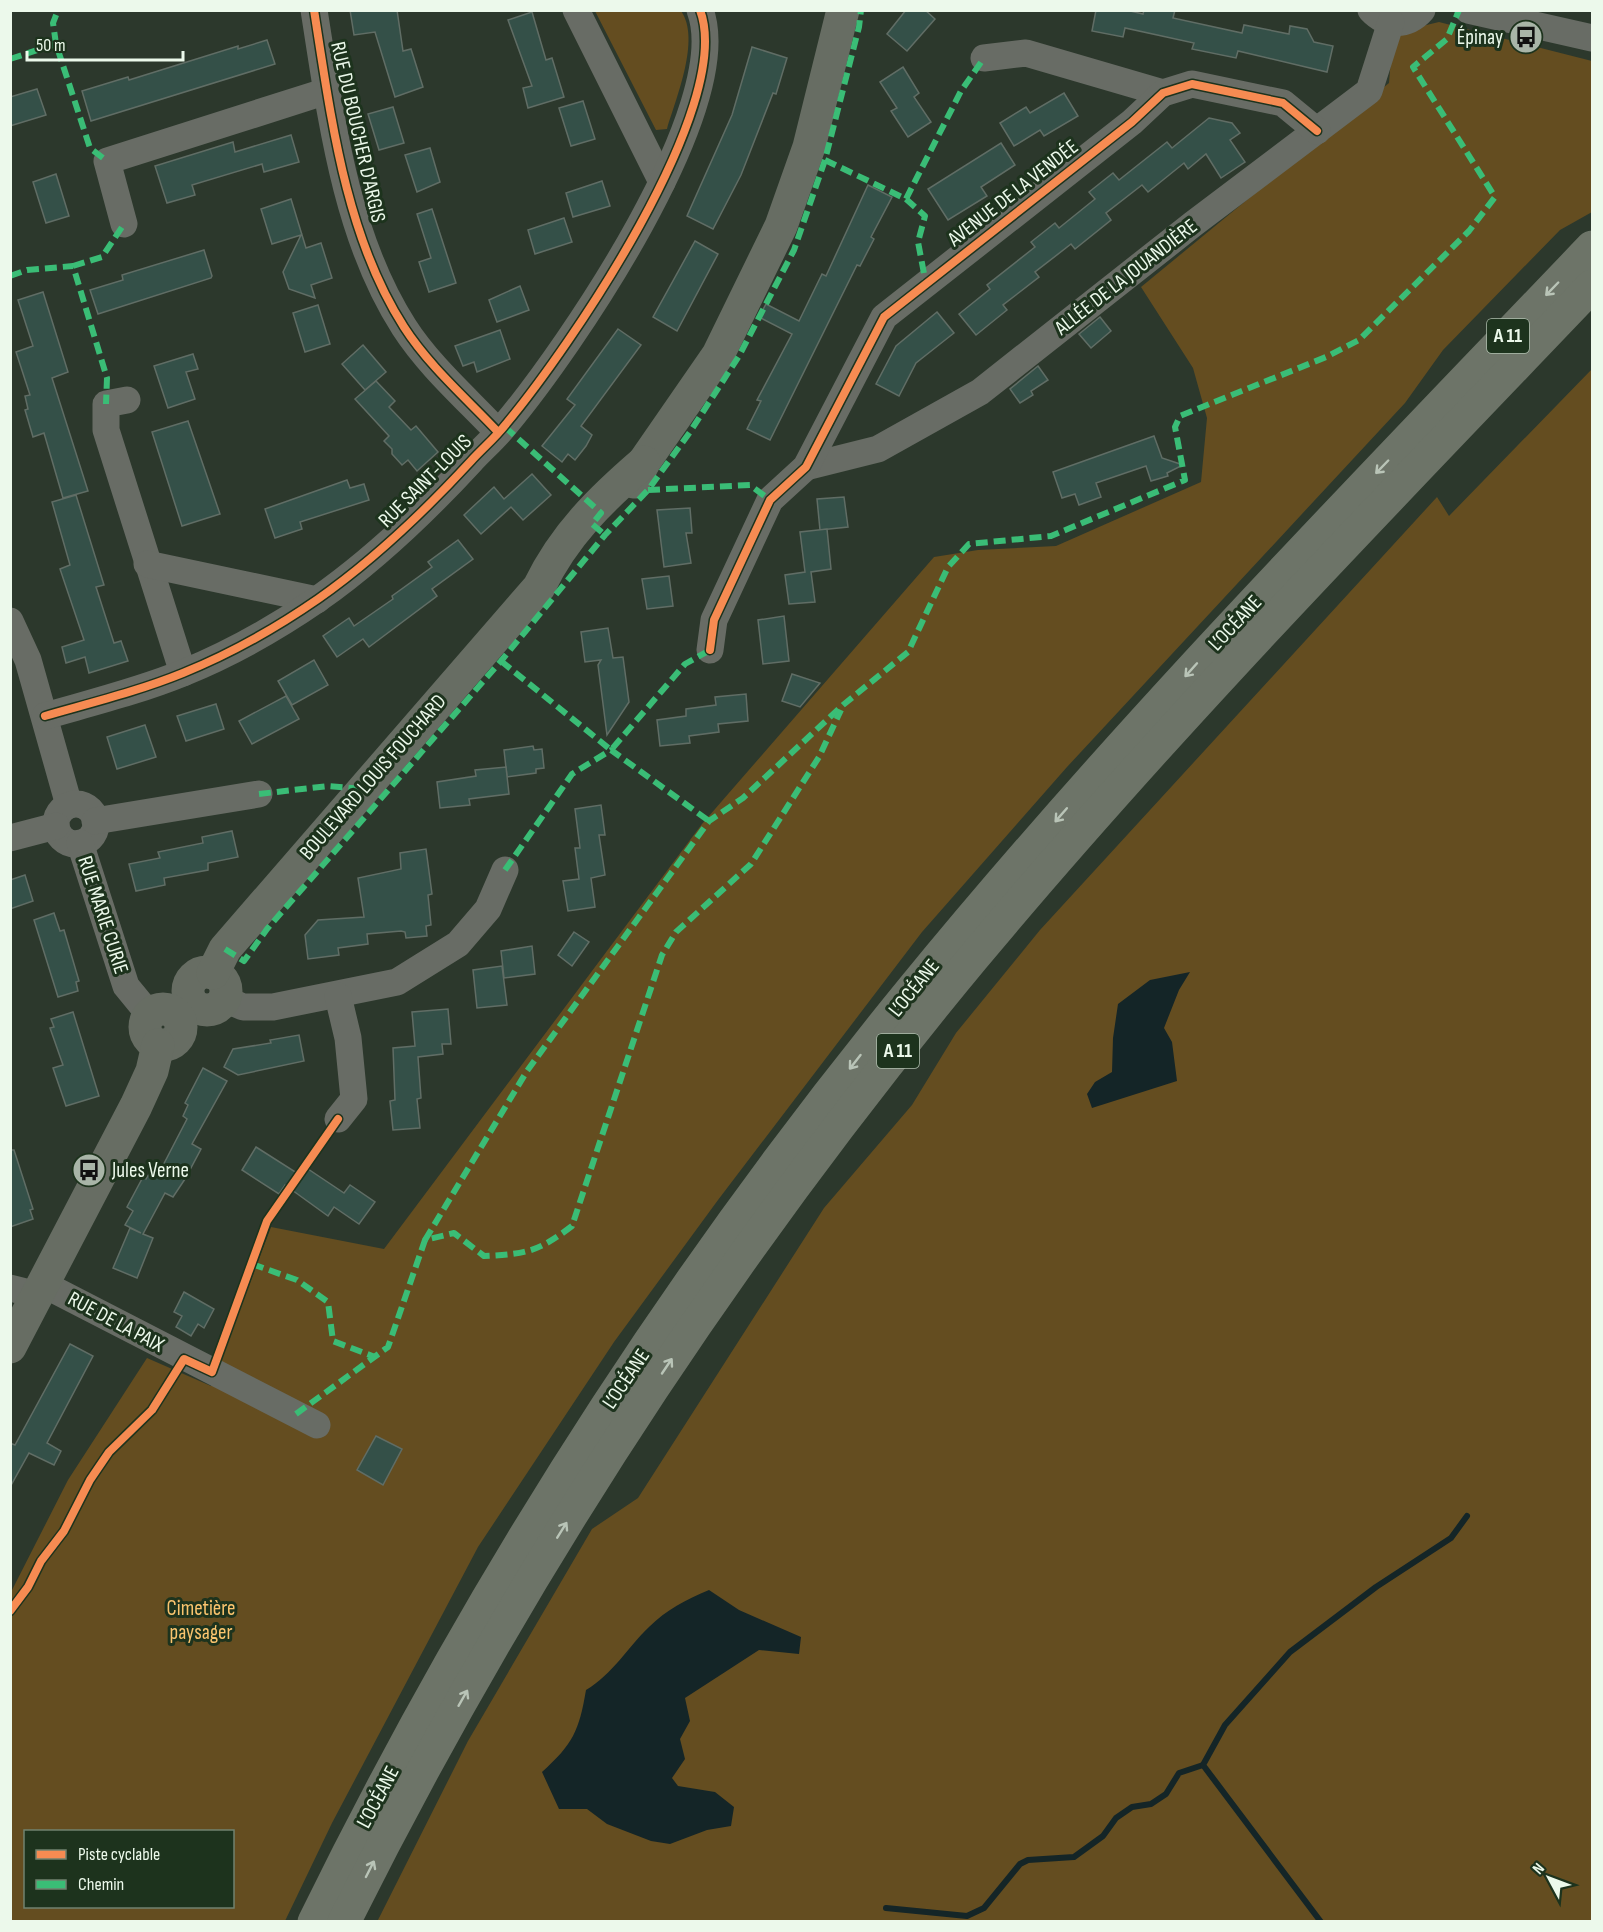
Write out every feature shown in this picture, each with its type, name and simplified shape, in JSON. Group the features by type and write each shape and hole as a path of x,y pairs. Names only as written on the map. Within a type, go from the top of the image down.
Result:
{"highway":[{"name":"L’OCÉANE","path":"314,1922 439,1685 579,1451 681,1298 830,1094 964,926 1102,768 1212,648 1593,247"},
{"name":"L’OCÉANE","path":"344,1922 449,1722 589,1487 699,1319 769,1220 859,1100 999,927 1141,765 1341,550 1593,286"}],"main road":[{"name":"BOULEVARD LOUIS FOUCHARD","path":"185,1008 225,949 539,586 553,577 599,530 629,491 644,462 718,355 781,226 809,147 843,10"},
{"path":"15,1329 30,1289 136,1106 185,1008"}],"street":[{"name":"RUE DU BOUCHER D'ARGIS","path":"314,10 344,175 378,283 411,336 498,432"},
{"path":"576,10 662,182"},
{"name":"RUE SAINT-LOUIS","path":"45,716 183,673 260,635 317,600 394,539 498,432 569,340 645,220 678,148 706,54 707,38 700,10"},
{"path":"1381,16 1410,20 1422,10"},
{"path":"1467,10 1593,38"},
{"name":"ALLÉE DE LA JOUANDIÈRE","path":"806,467 878,448 980,392 1193,224 1369,91 1381,16"},
{"path":"984,58 1026,53 1163,93"},
{"name":"AVENUE DE LA VENDÉE","path":"806,467 884,317 1122,129 1163,93 1192,84 1283,103 1317,131"},
{"path":"124,224 107,161 327,91"},
{"path":"127,400 106,404 106,430 183,673"},
{"path":"710,650 714,620 770,500 806,467"},
{"path":"147,564 317,600"},
{"path":"10,621 28,660 45,716 64,840 80,843 90,838 96,821"},
{"path":"96,821 259,794"},
{"path":"10,838 86,807 96,821"},
{"name":"RUE MARIE CURIE","path":"80,843 126,986 185,1008"},
{"path":"185,1008 257,1008 338,996 397,982 458,944 489,909 505,870"},
{"path":"338,996 348,1038 354,1099 338,1119"},
{"name":"RUE DE LA PAIX","path":"30,1289 317,1425"}],"green space":[{"path":"595,11 681,11 687,23 688,52 681,85 667,129 656,130"},
{"name":"Cimetière paysager","path":"1439,22 1592,61 1592,212 1560,230 1443,350 1405,403 1067,767 922,932 718,1200 614,1342 478,1547 332,1823 285,1921 11,1921 10,1594 68,1480 147,1358 211,1386 271,1227 384,1249 702,824 934,557 978,550 1056,546 1201,482 1207,418 1193,368 1141,287 1389,83 1393,33"},
{"path":"1592,369 1592,1921 377,1922 468,1741 592,1529 638,1498 824,1208 912,1105 956,1033 1040,930 1437,497 1449,516"}],"shaded area":[{"path":"1190,972 1179,990 1164,1028 1172,1042 1177,1081 1092,1108 1087,1094 1095,1082 1112,1072 1113,1038 1118,1004 1150,980"},
{"path":"709,1590 739,1610 801,1637 799,1654 759,1650 685,1698 690,1721 680,1739 685,1759 672,1778 678,1786 715,1792 734,1807 731,1826 707,1830 670,1844 651,1841 607,1824 587,1809 559,1809 542,1772 568,1745 573,1736 581,1716 586,1690 612,1669 641,1635 662,1615"}],"building":[{"path":"350,10 397,10 403,51 411,49 423,87 395,97 375,32 354,35"},
{"path":"906,10 925,10 935,19 907,51 887,34"},
{"path":"1096,10 1126,10 1143,14 1144,10 1175,10 1173,18 1242,33 1244,25 1289,34 1290,26 1307,29 1314,42 1333,46 1327,72 1238,51 1236,58 1192,49 1194,43 1125,28 1123,37 1092,31"},
{"path":"532,12 546,60 552,58 564,97 528,108 523,88 532,86 508,20"},
{"path":"267,40 275,64 91,121 82,91 128,77 129,80 238,46 238,49"},
{"path":"752,47 787,58 776,94 773,93 741,175 713,229 687,216 732,115"},
{"path":"903,67 919,93 914,97 931,122 908,137 891,111 897,108 880,82"},
{"path":"37,89 46,115 10,126 10,97"},
{"path":"1064,93 1078,116 1044,136 1040,130 1014,146 1000,123 1026,107 1030,113"},
{"path":"583,101 595,139 571,146 559,108"},
{"path":"393,107 404,143 379,150 368,114"},
{"path":"1209,118 1232,123 1240,133 1230,140 1245,162 1221,178 1206,154 1188,169 1184,163 1148,192 1142,185 1106,213 1111,220 1075,249 1071,244 1035,272 1039,277 1003,305 1007,310 976,335 959,314 990,289 987,285 1035,247 1031,242 1055,223 1059,228 1095,199 1089,192 1113,173 1119,180 1167,142 1172,148"},
{"path":"291,135 299,162 264,172 262,164 192,185 195,195 167,203 155,166 233,142 235,152"},
{"path":"1001,143 1015,165 981,187 987,196 948,220 928,189"},
{"path":"430,148 440,182 417,192 405,155"},
{"path":"56,174 69,216 46,223 33,182"},
{"path":"602,181 610,206 573,217 566,193"},
{"path":"868,185 892,197 871,237 874,239 860,266 857,265 770,440 747,429 761,401 757,400 792,334 759,317 766,304 799,321 822,274 826,276"},
{"path":"291,199 306,248 321,243 332,278 311,285 315,298 289,289 283,272 301,235 272,244 261,209"},
{"path":"432,209 456,283 429,292 419,262 431,258 417,214"},
{"path":"564,218 572,242 535,254 528,230"},
{"path":"695,241 718,254 677,331 653,317"},
{"path":"204,250 211,278 98,314 90,290 123,280 122,275"},
{"path":"520,286 529,310 497,322 489,300"},
{"path":"43,292 68,372 52,378 88,491 63,498 44,433 33,437 25,410 28,409 25,396 30,395 16,352 33,346 18,300"},
{"path":"318,305 330,344 305,352 293,313"},
{"path":"937,312 954,333 916,363 899,396 876,384 896,346"},
{"path":"1100,317 1111,331 1091,348 1079,334"},
{"path":"618,329 641,345 581,426 592,435 586,446 575,460 568,454 562,462 542,446 575,405 567,399"},
{"path":"500,330 510,359 477,372 474,362 463,366 455,346"},
{"path":"363,345 386,372 365,390 342,364"},
{"path":"193,354 198,369 186,372 195,399 168,408 154,366"},
{"path":"1038,366 1048,380 1031,391 1033,395 1020,403 1010,389"},
{"path":"376,381 395,401 389,407 411,430 416,426 438,452 417,471 408,460 402,465 392,454 392,449 384,441 389,436 355,399"},
{"path":"188,421 220,514 182,526 152,432"},
{"path":"1154,436 1162,458 1183,465 1167,473 1168,476 1151,481 1146,466 1096,483 1101,497 1079,505 1075,494 1062,498 1053,472"},
{"path":"532,474 551,495 523,520 511,507 481,534 464,515 494,487 504,499"},
{"path":"347,480 350,488 364,484 369,500 300,522 302,529 275,538 265,509"},
{"path":"76,495 104,585 96,587 114,643 121,641 128,661 89,673 85,657 66,663 62,647 84,640 60,569 70,565 52,502"},
{"path":"844,497 848,527 820,530 817,499"},
{"path":"690,508 692,533 686,533 691,563 664,567 657,510"},
{"path":"827,529 831,569 811,572 815,602 789,604 785,575 805,572 800,532"},
{"path":"458,540 473,559 432,589 437,596 369,647 363,639 337,657 323,636 349,618 354,626 393,599 392,596 432,567 428,562"},
{"path":"669,576 673,606 647,609 642,579"},
{"path":"784,616 789,661 763,664 758,620"},
{"path":"608,628 613,658 623,657 629,702 607,735 598,665 601,660 585,662 581,632"},
{"path":"314,660 328,685 292,705 278,681"},
{"path":"792,674 820,683 800,707 782,701"},
{"path":"746,694 748,721 718,724 719,732 689,736 690,743 660,746 657,720 686,716 686,709 716,705 715,697"},
{"path":"286,696 299,719 252,744 239,721"},
{"path":"216,704 224,729 186,741 177,716"},
{"path":"145,725 156,757 117,769 107,737"},
{"path":"533,746 534,750 542,749 544,768 536,769 536,773 507,777 504,750"},
{"path":"506,767 509,794 469,799 470,805 440,808 437,782 476,776 475,770"},
{"path":"601,805 605,835 599,835 605,875 591,878 595,907 568,911 563,881 579,879 575,848 580,848 575,809"},
{"path":"232,831 238,857 208,863 208,870 164,878 165,885 136,891 129,864 160,858 158,852 203,843 202,837"},
{"path":"426,849 432,894 428,895 431,925 426,926 427,936 406,938 405,932 401,931 367,934 368,944 338,948 339,955 308,959 305,935 318,920 364,917 358,878 401,869 400,853"},
{"path":"25,875 33,901 10,909 10,880"},
{"path":"54,913 60,931 64,930 79,981 76,982 78,991 58,997 34,920"},
{"path":"574,932 589,942 572,966 558,955"},
{"path":"532,946 535,974 504,978 501,951"},
{"path":"502,966 507,1005 477,1008 473,970"},
{"path":"448,1009 451,1044 442,1044 443,1054 418,1057 421,1098 417,1099 420,1128 393,1130 390,1101 395,1100 393,1048 415,1046 412,1012"},
{"path":"73,1012 99,1096 66,1106 53,1068 63,1065 50,1028 54,1027 51,1019"},
{"path":"299,1035 304,1061 238,1075 224,1067 233,1049 271,1043 270,1040"},
{"path":"203,1068 227,1081 192,1144 201,1149 185,1179 173,1197 165,1193 143,1234 153,1238 137,1278 113,1268 130,1228 141,1233 125,1225 133,1211 127,1207 143,1177 146,1179 151,1171 158,1175 187,1119 183,1116 188,1105 185,1103"},
{"path":"256,1147 303,1177 308,1169 344,1193 350,1185 375,1202 359,1224 334,1207 328,1216 285,1185 279,1194 242,1170"},
{"path":"10,1150 14,1150 33,1209 30,1210 33,1219 10,1227"},
{"path":"184,1292 214,1309 204,1328 198,1324 191,1336 176,1327 182,1316 174,1312"},
{"path":"70,1344 93,1356 47,1443 61,1451 54,1465 29,1453 10,1487 10,1443 15,1445"},
{"path":"376,1436 402,1449 383,1485 357,1470"}],"waterway":[{"path":"1321,1922 1203,1765 1225,1725 1290,1652 1376,1587 1451,1538 1467,1516"},
{"path":"886,1908 967,1916 984,1908 1020,1864 1028,1860 1074,1857 1103,1836 1116,1818 1132,1807 1151,1804 1166,1794 1179,1773 1203,1765"}],"marked path":[{"path":"56,44 53,23 58,10"},
{"path":"225,949 244,961 267,929 501,661 605,535 648,490 690,432 739,356 794,250 825,160 859,27 861,10"},
{"path":"425,1240 527,1071 709,821 743,798 843,705 908,652 948,567 969,544 1051,536 1185,480 1175,427 1180,416 1326,357 1359,340 1469,231 1495,197 1413,67 1447,39 1459,10"},
{"path":"10,59 56,44 90,148 107,161"},
{"path":"825,160 906,199 961,91 984,58"},
{"path":"906,199 925,216 918,242 926,284"},
{"path":"73,266 102,257 124,224"},
{"path":"10,276 27,270 73,266 107,378 106,404"},
{"path":"505,427 601,513 592,524 605,535"},
{"path":"648,490 750,485 770,500"},
{"path":"501,661 611,750 685,664 710,650"},
{"path":"296,1414 388,1347 425,1240 454,1233 484,1256 511,1254 540,1246 572,1226 662,955 676,932 751,864 819,757 841,710"},
{"path":"505,870 572,774 611,750 709,821"},
{"path":"259,794 328,786 363,789"},
{"path":"252,1264 297,1280 328,1302 333,1341 375,1357"}],"cycle path":[{"path":"314,10 334,133 343,174 367,254 384,291 414,341 437,369 498,432"},
{"path":"45,716 132,691 201,666 286,620 339,584 379,551 498,434 568,342 604,286 640,225 671,164 694,105 705,52 700,10"},
{"path":"710,650 714,620 770,500 806,467 884,317 1132,122 1163,93 1192,84 1283,103 1317,131"},
{"path":"10,1611 28,1587 41,1561 64,1531 90,1480 109,1452 152,1410 184,1359 212,1372 267,1221 338,1119"}],"place":[{"name":"Épinay","path":"1526,37"},
{"name":"Jules Verne","path":"89,1170"}]}
